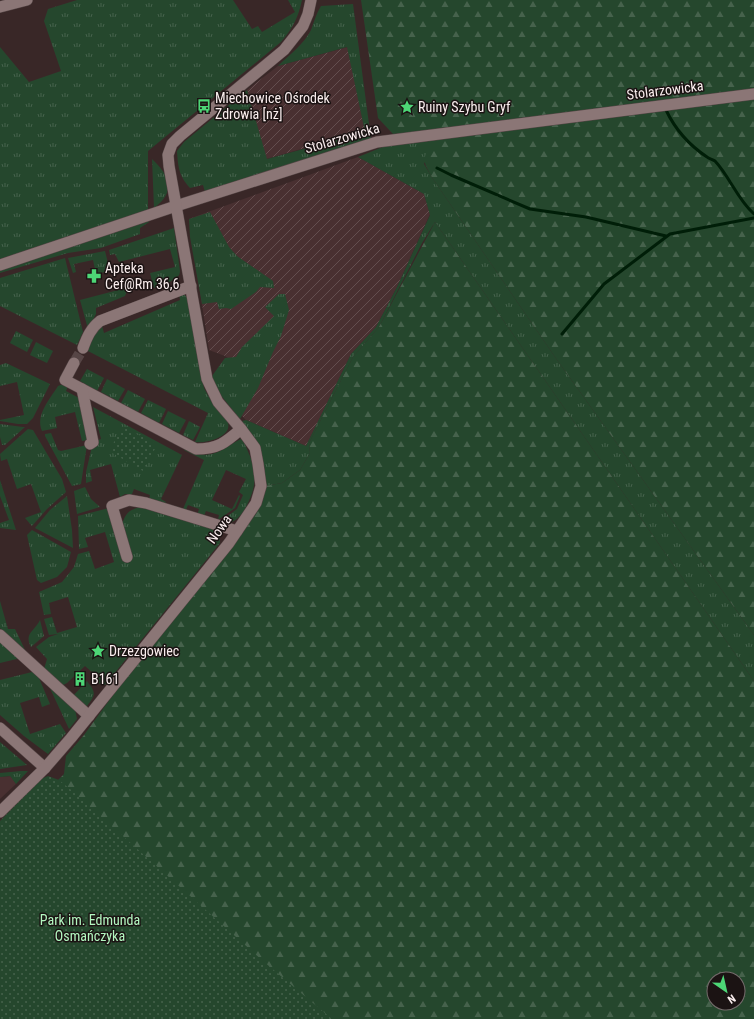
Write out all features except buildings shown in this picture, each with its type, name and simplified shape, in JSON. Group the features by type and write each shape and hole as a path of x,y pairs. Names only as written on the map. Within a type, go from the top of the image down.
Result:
{"street":[{"name":"Nowa","path":"0,812 45,768 89,716 229,543 256,503 261,486 255,448 218,402 207,379 168,155 172,144 185,131 284,50 303,26 308,14 311,0"},
{"path":"0,7 21,1"},
{"name":"Stolarzowicka","path":"0,265 176,206 377,142 754,94"},
{"path":"83,348 87,337 100,321 191,286"},
{"path":"74,364 65,380 196,449 210,449 226,442 241,429"},
{"path":"82,389 93,442 90,444"},
{"path":"127,557 112,506 129,500 146,503 237,531"},
{"path":"0,635 89,716"},
{"path":"0,728 45,768"}],"shaded area":[{"path":"348,47 365,131 266,159 247,90 278,66"},
{"path":"358,157 424,194 430,214 397,287 376,327 351,354 306,446 246,420 229,403 248,371 225,356 209,350 189,219"},
{"path":"11,776 16,784 0,799 0,777"}],"green space":[{"path":"77,0 233,0 252,29 258,26 262,32 295,12 288,0 302,0 299,12 289,32 281,42 148,151 148,210 0,259 0,47 29,82 61,71 44,21 48,9"},
{"path":"361,0 754,0 754,635 555,357 433,179 426,167 425,159 428,150 436,139 435,132 393,134 378,118"},
{"path":"353,4 371,139 205,192 203,185 190,188 183,179 180,171 177,151 184,142 247,90 267,159 365,132 347,47 278,66 301,44 308,35 321,6"},
{"path":"436,139 424,164 433,179 555,357 754,635 754,681 435,222 422,243 379,327 353,357 309,443 310,453 300,470 282,483 265,486 264,467 260,451 242,421 246,420 306,446 351,354 376,327 397,287 430,215 424,194 358,157 385,146"},
{"path":"152,159 163,171 168,183 166,195 154,208"},
{"path":"210,212 229,247 237,256 273,281 274,288 260,287 256,292 231,309 219,309 217,302 202,304 190,237 189,219"},
{"path":"149,221 140,228 140,234 101,248 68,253 0,273 0,270"},
{"path":"435,222 754,681 754,1019 0,1019 57,781 64,774 66,756 84,735 265,486 282,483 300,470 310,453 309,443 353,357 379,327"},
{"path":"174,228 180,271 177,277 170,282 154,288 150,273 175,267 170,249 119,262 115,254 110,255 109,250"},
{"path":"105,251 110,271 96,274 93,260 74,264 76,272 73,273 68,258"},
{"path":"65,258 83,332 77,345 0,306 0,278"},
{"path":"145,283 146,285 127,291 125,296 96,308 96,314 88,329 80,300"},
{"path":"179,293 187,297 204,388 210,399 229,422 226,432 222,436 211,441 195,442 208,413 86,350 93,334 102,326 104,333 180,300"},
{"path":"279,294 285,294 289,310 281,336 258,388 240,419 215,388 212,376 225,358 236,357 242,347 274,316 265,307"},
{"path":"16,331 33,340 27,352 10,343"},
{"path":"36,342 53,351 47,363 30,355"},
{"path":"6,363 50,384 33,418 27,424 0,421 24,415 17,382 0,386 0,365"},
{"path":"87,369 104,378 97,391 80,381"},
{"path":"107,379 125,389 118,401 101,392"},
{"path":"63,384 68,386 66,391 79,398 89,440 82,441 75,412 55,417 57,428 42,431 40,419 44,407 58,386"},
{"path":"128,390 145,399 138,412 121,403"},
{"path":"148,400 166,409 159,423 141,413"},
{"path":"93,407 182,455 161,499 166,502 163,505 149,500 150,495 134,489 132,494 125,494 120,497 111,464 90,470 92,481 86,483 86,472 93,442 101,439"},
{"path":"168,411 186,420 179,433 162,424"},
{"path":"189,421 200,427 193,440 183,435"},
{"path":"0,424 25,427 5,445 2,445 0,437"},
{"path":"123,426 157,445 143,471 109,451"},
{"path":"28,429 33,430 62,479 66,492 47,509 32,526 25,518 41,512 31,484 17,489 7,459 1,461 0,454"},
{"path":"51,433 58,450 61,451 87,445 81,484 72,486 45,436 45,434"},
{"path":"241,439 250,456 254,470 254,488 244,510 238,517 228,524 221,521 237,509 243,495 239,492 246,479 226,470 212,500 232,509 239,495 240,496 235,508 218,520 219,515 206,511 203,518 197,516 199,509 188,505 185,512 175,507 176,506 183,509 204,460 184,450 185,448 196,453 206,455 216,453"},
{"path":"0,480 16,530 0,528 0,523 9,520 0,496"},
{"path":"85,487 91,499 100,507 77,514 74,491"},
{"path":"67,496 73,548 35,528 50,510"},
{"path":"145,506 212,528 219,532 220,543 105,685 98,683 91,677 94,674 85,666 67,683 61,686 44,669 47,659 36,647 49,637 58,634 49,635 44,619 52,617 57,633 77,627 68,597 49,603 51,614 44,615 39,592 62,582 74,567 78,554 89,551 95,569 114,562 105,532 85,538 88,547 79,549 78,516 109,508 122,525 125,516 130,511"},
{"path":"32,530 71,552 67,567 57,577 41,583 37,580 27,535"},
{"path":"0,601 8,629 15,629 26,652 0,628"},
{"path":"40,620 44,636 31,647 29,635"},
{"path":"0,638 21,658 0,663"},
{"path":"36,671 50,704 42,707 39,697 20,703 30,734 60,724 66,733 48,754 0,715 0,680"},
{"path":"87,681 94,694 87,706 84,706 72,697"},
{"path":"48,684 75,709 77,719 69,729"},
{"path":"0,742 27,765 0,769"},
{"path":"28,771 16,784 10,776 0,777 0,773"},
{"name":"Park im. Edmunda Osmańczyka","path":"48,776 59,780 70,789 263,961 332,1019 0,1019 0,821 41,779"}],"waterway":[{"path":"666,110 678,130 688,142 708,158 715,161 743,202 754,214"},
{"path":"437,168 530,209 586,217 666,236"},
{"path":"562,334 604,284 670,234 754,218"}],"tunnel":[{"path":"74,363 83,348"}],"place":[{"name":"Miechowice Ośrodek Zdrowia [nż]","path":"204,106"},
{"name":"Ruiny Szybu Gryf","path":"407,107"},
{"name":"Apteka Cef@Rm 36,6","path":"94,276"},
{"name":"Drzezgowiec","path":"98,651"},
{"name":"B161","path":"80,679"}]}
